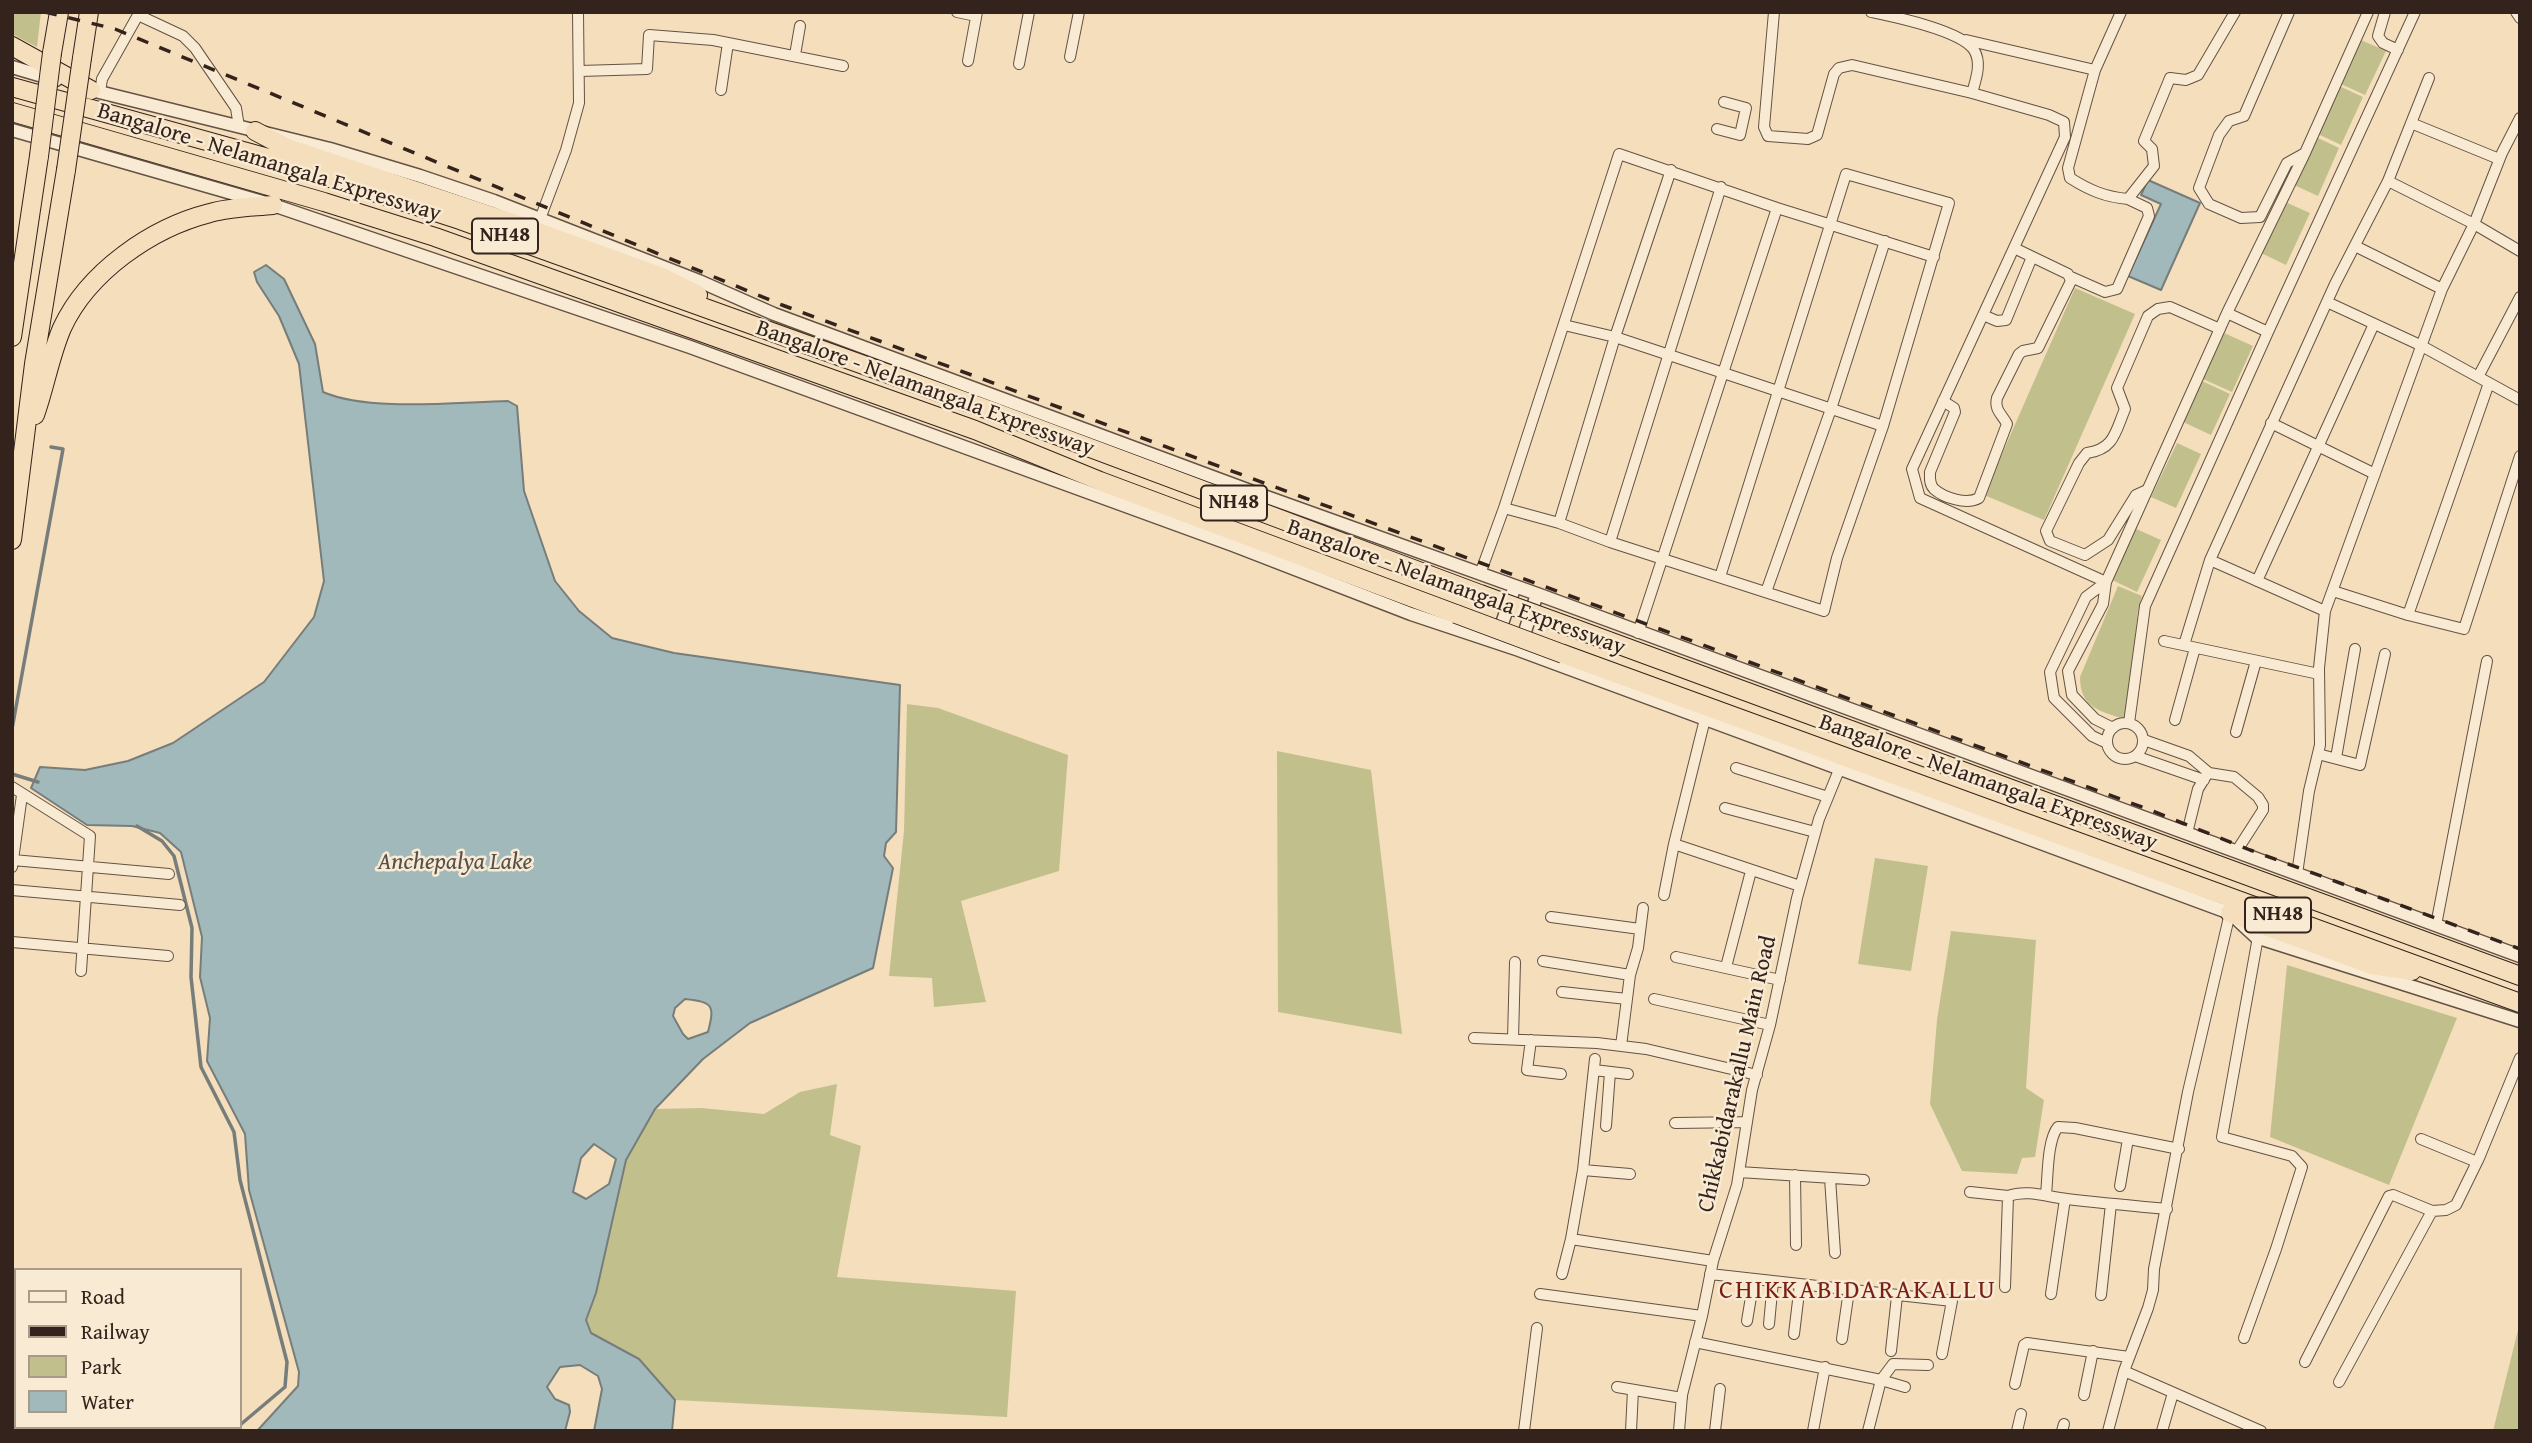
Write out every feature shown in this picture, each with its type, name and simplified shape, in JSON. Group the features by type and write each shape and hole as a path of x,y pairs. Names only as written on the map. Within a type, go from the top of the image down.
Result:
{"highway":[{"path":"12,337 59,12"},
{"path":"12,540 34,364 89,12"},
{"path":"12,46 96,91"},
{"name":"Bangalore - Nelamangala Expressway","path":"12,87 268,158 460,220 989,410 2520,976"},
{"name":"Bangalore - Nelamangala Expressway","path":"12,112 324,202 435,237 975,430 1100,481 1468,619 2520,1003"},
{"path":"247,129 287,148 416,189 662,276 761,327"},
{"path":"26,438 44,391 63,326 97,278 135,247 187,220 221,211 273,205"},
{"path":"2230,913 2372,965 2444,975"}],"street":[{"path":"540,219 576,117 580,71 578,12"},
{"path":"957,12 977,14 968,61"},
{"path":"1019,64 1029,12"},
{"path":"1070,57 1079,12"},
{"path":"1774,12 1764,127 1768,136 1812,138 1820,131 1835,74 1839,68 1852,65 1972,93 2064,122 2065,137 1912,469 1920,498 2106,582"},
{"path":"1871,12 1908,19 1964,40 2095,70"},
{"path":"2014,248 2105,292 2117,289 2149,216 2147,208 2127,199 2107,197 2070,178 2068,168 2095,70 2121,12"},
{"path":"2127,199 2154,166 2152,149 2144,141 2170,78 2186,80 2198,75 2235,12"},
{"path":"2289,12 2244,116 2229,121 2219,135 2199,188 2209,204 2241,218 2260,217 2287,163 2305,153"},
{"path":"2113,728 2095,719 2072,695 2068,671 2103,604 2106,582 2147,490 2368,12"},
{"path":"2385,12 2378,36 2383,43 2398,50"},
{"path":"2129,723 2145,606 2267,332 2415,12"},
{"path":"2516,12 2520,18"},
{"path":"96,91 138,14 183,36 195,48 247,129"},
{"path":"795,55 800,26"},
{"path":"580,71 647,69 649,35 728,43 843,65"},
{"path":"1964,40 1975,51 1979,69 1972,93"},
{"path":"721,90 728,43"},
{"path":"12,67 96,91 330,149 420,176 540,219 699,281 774,314 2520,956"},
{"path":"2184,645 2210,560 2327,302 2388,181 2429,78"},
{"path":"1724,102 1766,111"},
{"path":"1717,129 1740,135 1746,108"},
{"path":"2297,874 2309,792 2320,745 2319,674 2325,611 2442,289 2474,224 2499,159 2520,118"},
{"path":"2412,123 2499,159"},
{"path":"12,130 273,205 702,352 2230,913 2258,937 2520,1021"},
{"path":"1480,573 1504,508 1619,154 1777,208 1934,257"},
{"path":"1559,523 1615,337 1671,170"},
{"path":"1504,508 1559,523 1610,542 1720,578 1824,611 1837,558 1883,426 1900,360 1949,203 1846,174 1720,578"},
{"path":"2388,181 2474,224 2520,251"},
{"path":"1610,542 1721,187"},
{"path":"1638,633 1777,208"},
{"path":"1766,592 1831,410 1885,241"},
{"path":"2355,246 2442,289"},
{"path":"1983,315 1997,321 2006,320 2032,257"},
{"path":"1944,401 1954,408 1955,412 1930,472 1930,482 1934,489 1961,501 1973,501 1979,498 2007,424 1998,413 1997,398 2019,354 2038,348 2071,277"},
{"path":"2477,377 2520,297"},
{"path":"2327,302 2420,345 2520,400"},
{"path":"2147,490 2136,495 2108,540 2094,551 2085,555 2050,541 2046,531 2079,463 2087,453 2101,451 2110,444 2125,409 2117,388 2148,316 2158,309 2170,307 2220,329"},
{"path":"2227,313 2267,332"},
{"path":"2257,581 2374,324"},
{"path":"1564,325 1615,337 1883,426"},
{"path":"2408,615 2489,383"},
{"path":"2271,423 2375,474"},
{"path":"2333,591 2408,615 2464,629 2520,456"},
{"path":"2210,560 2325,611"},
{"path":"2106,582 2086,597 2050,672 2054,698 2092,736 2107,743"},
{"path":"1495,642 1515,586"},
{"path":"1519,650 1537,594"},
{"path":"2164,641 2319,674"},
{"path":"2175,720 2195,648"},
{"path":"2336,758 2355,649"},
{"path":"2318,754 2360,765 2385,654"},
{"path":"2236,732 2256,661"},
{"path":"2436,925 2487,662"},
{"path":"1664,895 1705,719"},
{"path":"2129,723 2139,728 2144,740 2142,748 2135,756 2130,759 2120,758 2111,752 2107,743 2108,734 2113,728 2129,723"},
{"path":"2144,740 2189,756 2206,776"},
{"path":"2135,756 2206,776 2234,777 2258,797 2263,810 2236,852"},
{"path":"1736,768 1828,797"},
{"name":"Chikkabidarakallu Main Road","path":"1679,1431 1682,1398 1713,1261 1739,1172 1752,1090 1770,1025 1800,886 1815,832 1839,770"},
{"path":"2187,834 2198,789 2206,776"},
{"path":"12,787 90,836 81,971"},
{"path":"22,795 13,864 169,874"},
{"path":"1726,808 1815,832"},
{"path":"1674,844 1800,886"},
{"path":"1726,967 1751,871"},
{"path":"12,890 180,905"},
{"path":"1621,1046 1630,975 1638,948 1643,908"},
{"path":"2108,1431 2124,1371 2153,1290 2154,1269 2188,1092 2230,913"},
{"path":"1551,917 1640,929"},
{"path":"2244,1338 2302,1167 2292,1156 2222,1137 2258,937"},
{"path":"12,942 168,956"},
{"path":"1676,957 1780,980"},
{"path":"1543,961 1630,975"},
{"path":"1513,1039 1515,962"},
{"path":"1562,992 1627,999"},
{"path":"1654,999 1770,1025"},
{"path":"1474,1038 1646,1049 1757,1075"},
{"path":"1531,1040 1527,1070 1561,1074"},
{"path":"2305,1362 2389,1196 2393,1195 2432,1211 2446,1210 2456,1205 2520,1058"},
{"path":"1562,1274 1583,1170 1594,1065 1610,1072 1628,1074"},
{"path":"1606,1126 1610,1072"},
{"path":"1675,1123 1747,1122"},
{"path":"2046,1194 2051,1142 2058,1127 2076,1128 2179,1149"},
{"path":"2120,1186 2128,1139"},
{"path":"2421,1139 2477,1162"},
{"path":"1583,1170 1630,1174"},
{"path":"1739,1172 1864,1180"},
{"path":"1795,1175 1796,1245"},
{"path":"1830,1178 1835,1253"},
{"path":"1970,1192 2008,1196 2016,1193 2046,1194 2065,1199 2167,1209"},
{"path":"2005,1287 2008,1196"},
{"path":"2051,1294 2065,1199"},
{"path":"2101,1295 2111,1204"},
{"path":"2339,1382 2432,1211"},
{"path":"1571,1239 1713,1261"},
{"path":"1710,1274 1952,1301 1942,1354"},
{"path":"1747,1321 1754,1279"},
{"path":"1769,1324 1773,1281"},
{"path":"1794,1334 1800,1284"},
{"path":"1842,1339 1849,1290"},
{"path":"1540,1294 1702,1317"},
{"path":"1891,1351 1898,1296"},
{"path":"1524,1431 1537,1328"},
{"path":"1695,1342 1825,1367 1905,1387"},
{"path":"2015,1384 2024,1345 2027,1343 2129,1357"},
{"path":"2084,1395 2093,1351"},
{"path":"1868,1431 1881,1380 1893,1364 1928,1365"},
{"path":"1812,1431 1825,1367"},
{"path":"2124,1371 2241,1427 2261,1431"},
{"path":"1617,1387 1682,1398"},
{"path":"1715,1431 1720,1389"},
{"path":"1631,1431 1633,1390"},
{"path":"2162,1431 2172,1392"},
{"path":"2017,1431 2021,1414"}],"green space":[{"path":"12,12 41,12 37,47 12,34"},
{"path":"2361,40 2386,51 2365,95 2341,84"},
{"path":"2339,86 2363,97 2341,145 2318,134"},
{"path":"2316,137 2339,148 2318,196 2294,185"},
{"path":"2283,201 2310,213 2286,265 2259,252"},
{"path":"2075,288 2135,314 2044,520 1984,495"},
{"path":"2224,333 2253,346 2232,392 2203,379"},
{"path":"2202,381 2230,394 2211,435 2183,422"},
{"path":"2177,443 2201,454 2176,508 2151,497"},
{"path":"2134,528 2161,540 2137,592 2110,579"},
{"path":"2118,586 2142,596 2138,610 2127,720 2101,711 2088,702 2081,688 2080,677"},
{"path":"907,704 938,708 1068,755 1059,871 961,901 986,1002 934,1007 932,978 889,976 904,831"},
{"path":"1277,751 1371,770 1402,1034 1278,1012"},
{"path":"1875,858 1928,866 1911,971 1858,964"},
{"path":"1951,931 2036,940 2026,1088 2044,1100 2035,1157 2022,1158 2017,1174 1962,1171 1930,1104 1937,1020"},
{"path":"2287,965 2457,1018 2389,1185 2270,1137"},
{"path":"837,1084 830,1135 861,1146 837,1277 1016,1291 1007,1417 675,1400 639,1359 591,1333 586,1320 596,1293 626,1160 655,1109 701,1108 764,1114 800,1092"},
{"path":"2520,1322 2520,1431 2493,1431"}],"water":[{"path":"2148,180 2200,203 2161,290 2128,276 2161,204 2141,195"},
{"name":"Anchepalya Lake","path":"266,265 284,279 315,344 323,392 342,398 388,404 508,401 517,406 524,491 555,581 579,611 612,638 674,653 900,685 896,832 886,843 884,856 893,868 873,968 750,1023 703,1059 655,1109 626,1160 596,1293 586,1320 591,1333 639,1359 675,1400 672,1431 594,1431 602,1389 598,1376 580,1365 560,1367 547,1387 555,1399 569,1405 565,1431 257,1431 298,1386 299,1372 249,1190 245,1134 207,1061 210,1018 200,977 202,937 181,852 160,833 132,826 87,825 31,788 40,767 85,770 128,761 173,743 264,682 314,617 324,581 299,364 279,316 257,282 254,272","holes":["685,999 710,1006 708,1032 688,1039 683,1034 673,1016 675,1008","594,1144 616,1159 609,1184 586,1199 573,1192 581,1158"]}],"waterway":[{"path":"12,729 63,449 51,447"},
{"path":"12,774 38,782"},
{"path":"137,826 162,841 174,856 192,928 191,977 201,1067 234,1132 240,1180 287,1362 285,1387 242,1423"}],"railway":[{"path":"45,12 115,29 782,305 2520,949"}],"district":[{"name":"CHIKKABIDARAKALLU","path":"1858,1291"}]}
